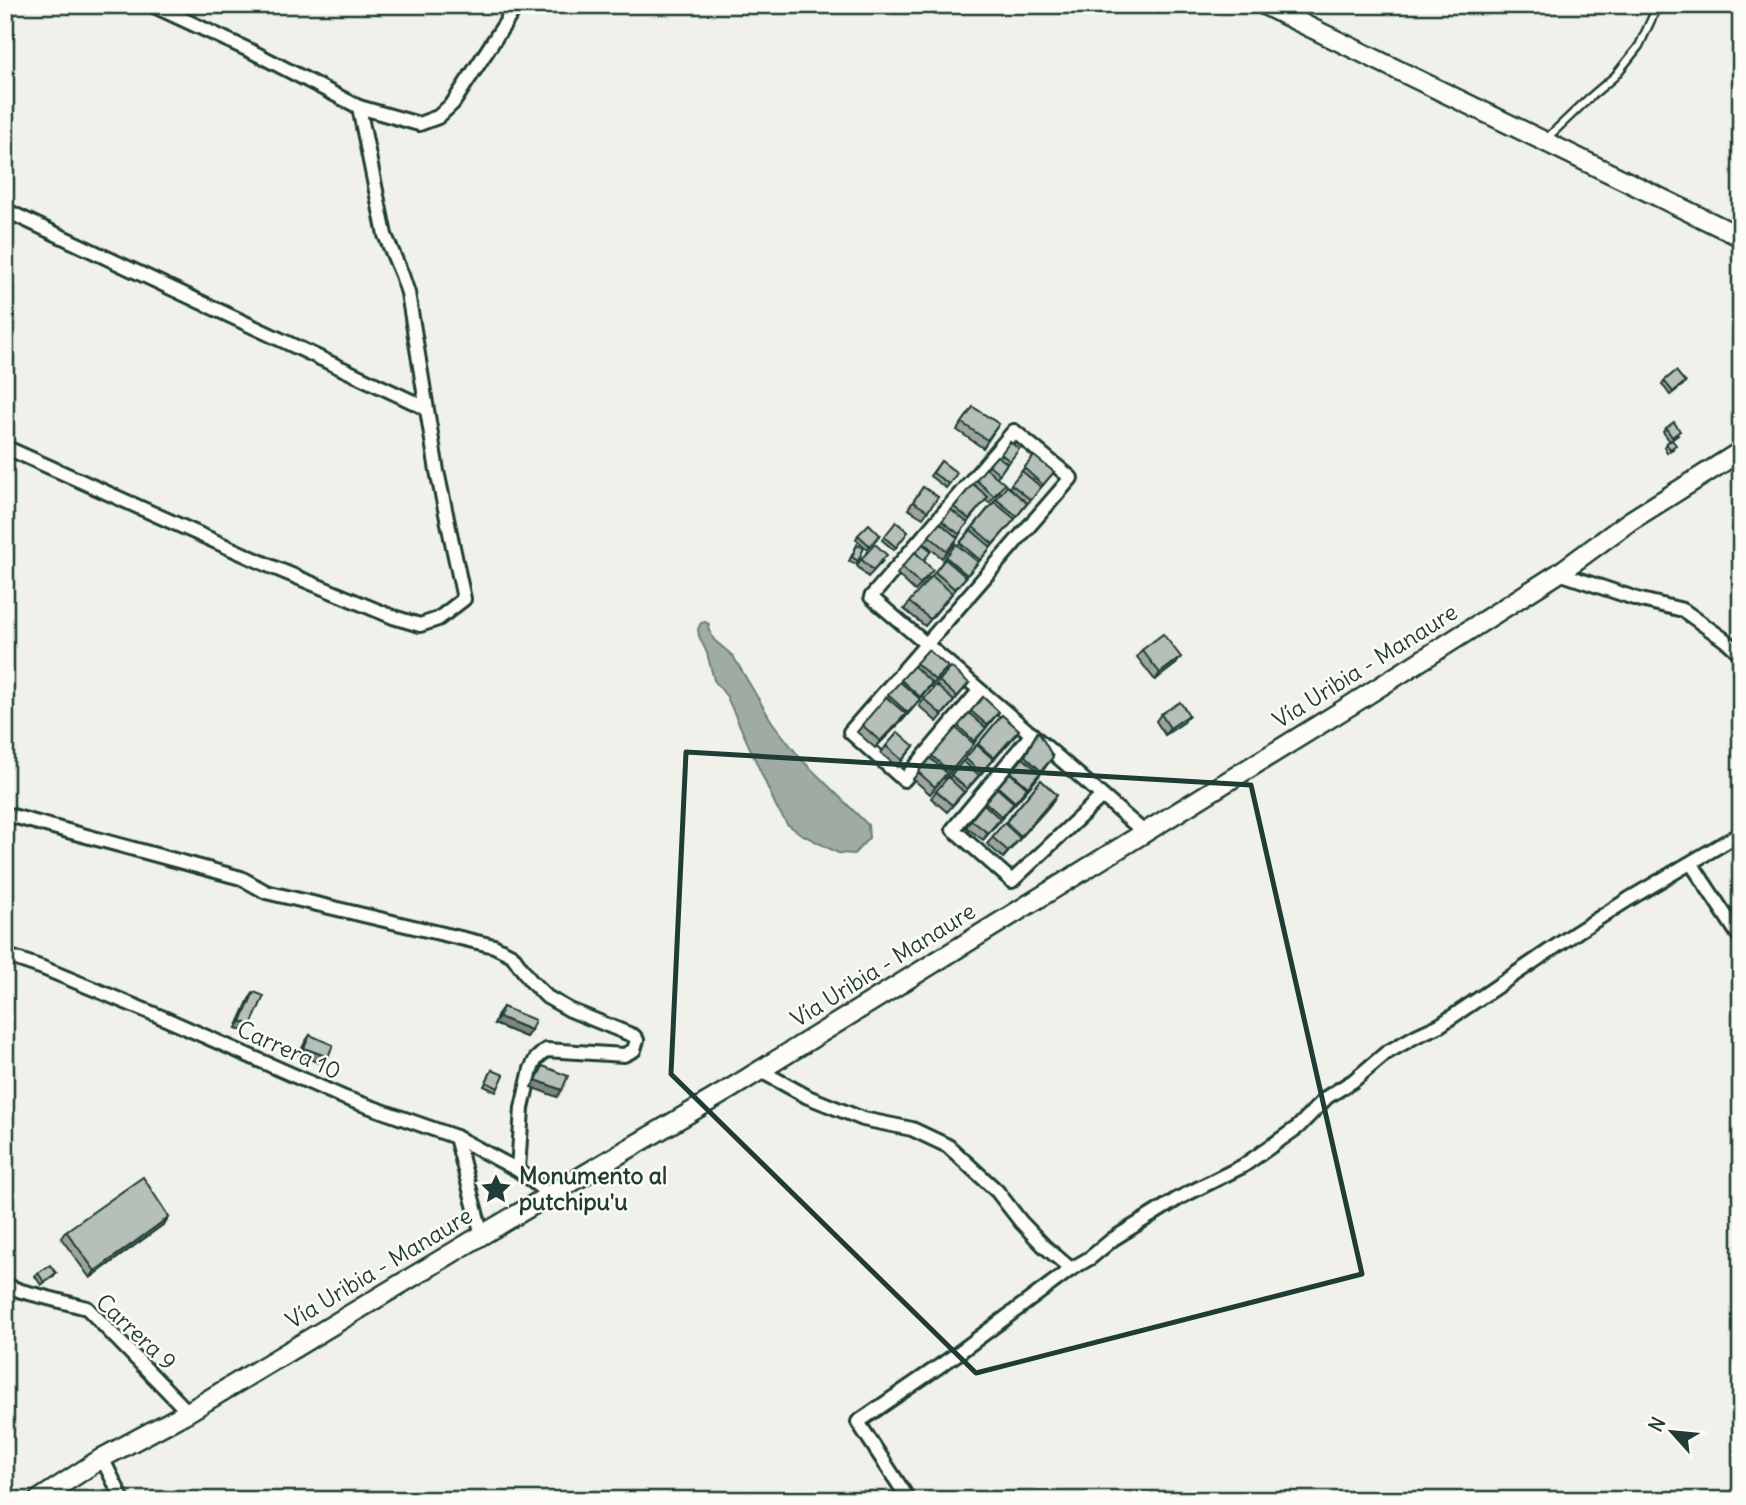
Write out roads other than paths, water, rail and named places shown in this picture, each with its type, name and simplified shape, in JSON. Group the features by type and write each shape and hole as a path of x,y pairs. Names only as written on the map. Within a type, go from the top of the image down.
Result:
{"main road":[{"path":"1264,5 1741,237"},
{"name":"Vía Uribia - Manaure","path":"38,1500 102,1458 188,1412 730,1089 1363,697 1559,573 1630,521 1741,451"}],"street":[{"path":"152,5 251,51 359,107 419,124 438,117 453,103 517,5"},
{"path":"5,447 270,566 393,617 421,625 438,618 464,600 437,471 408,293 385,235 359,107"},
{"path":"5,210 426,408"},
{"path":"979,691 904,780 850,732 927,645 1071,478 1014,431 871,597 927,645 979,691 1032,734 1144,832"},
{"path":"1559,573 1637,599 1683,610 1741,654"},
{"path":"1032,734 953,830 1012,881 1102,796"},
{"path":"5,814 241,878 266,892 494,946 512,955 530,980 547,997 570,1010 634,1036 637,1044 624,1055 546,1050 536,1059 531,1069 523,1108 518,1170"},
{"path":"909,1500 858,1422 957,1354 1071,1269 1090,1258 1113,1238 1179,1198 1243,1166 1298,1127 1327,1097 1353,1081 1386,1053 1440,1025 1577,932 1741,833"},
{"path":"1691,863 1741,939"},
{"name":"Carrera 10","path":"5,955 159,1016 345,1098 456,1137 518,1170 550,1195"},
{"path":"759,1070 808,1097 863,1119 912,1129 948,1146 997,1191 1037,1238 1071,1269"},
{"path":"456,1137 482,1235"},
{"name":"Carrera 9","path":"5,1285 86,1308 188,1412"},
{"path":"102,1458 123,1500"}],"lane":[{"path":"1545,140 1615,76 1639,46 1658,5"}],"place":[{"name":"Monumento al putchipu'u","path":"496,1189"}]}
